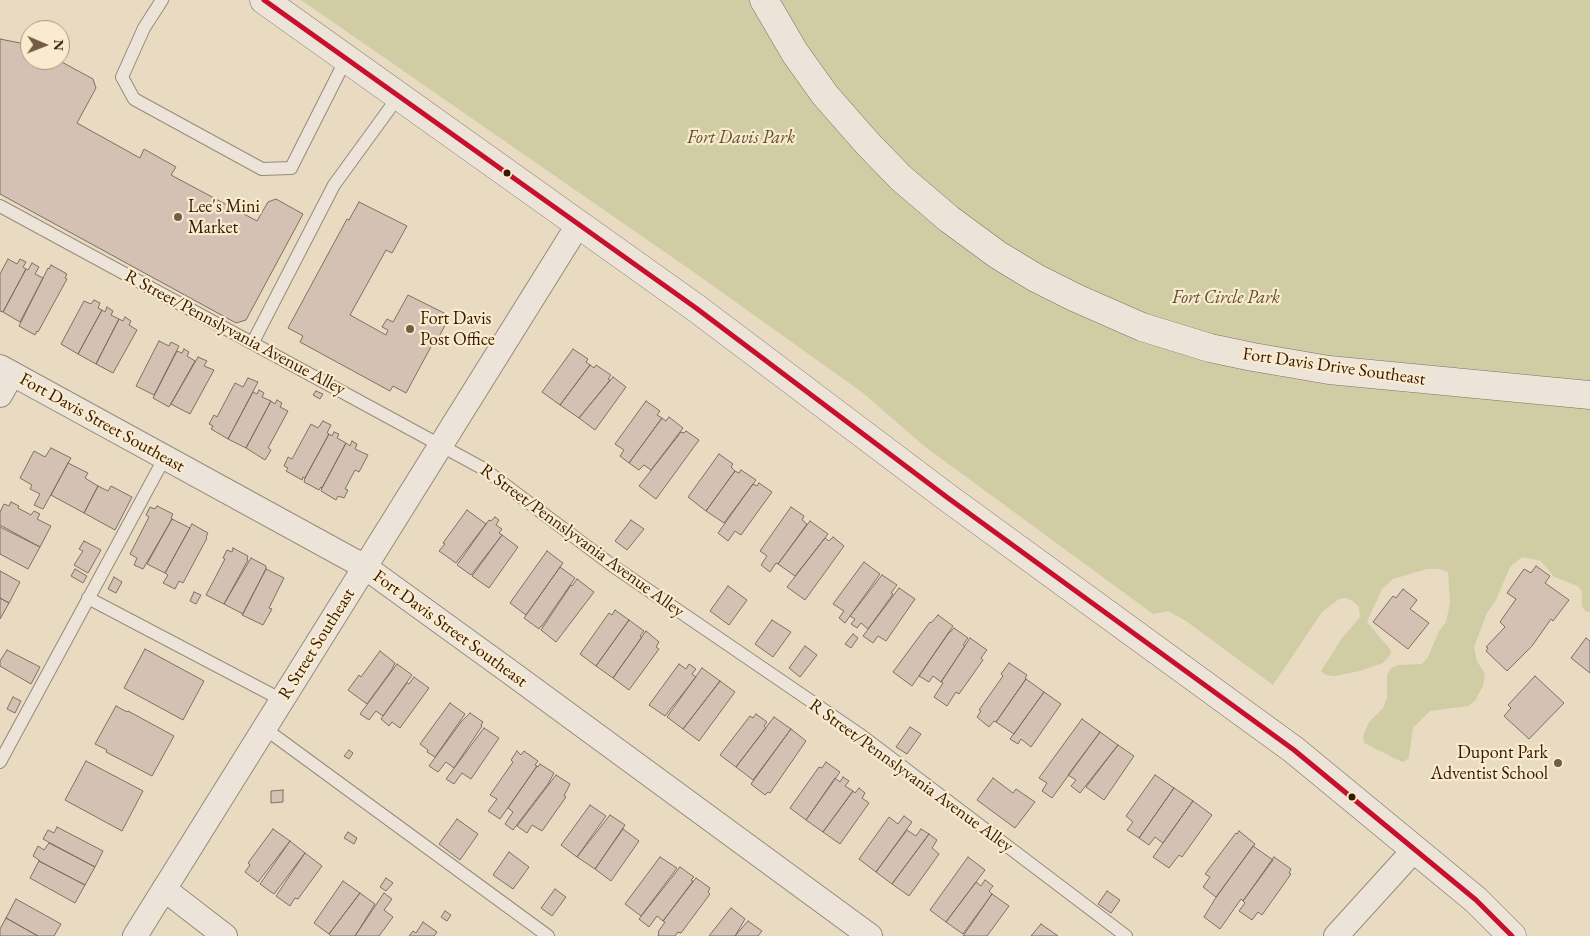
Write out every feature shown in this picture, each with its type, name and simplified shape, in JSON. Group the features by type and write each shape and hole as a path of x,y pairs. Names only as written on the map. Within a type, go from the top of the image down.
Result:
{"street":[{"path":"264,0 696,308 948,498 1294,750 1476,900 1512,936"},
{"name":"Fort Davis Drive Southeast","path":"764,0 796,53 825,95 901,178 949,219 998,255 1043,282 1076,298 1142,326 1174,337 1262,359 1356,373 1590,396"},
{"name":"R Street Southeast","path":"135,936 578,225"},
{"path":"0,394 6,371"},
{"name":"Fort Davis Street Southeast","path":"6,371 365,568 870,936"},
{"path":"1336,936 1415,849"},
{"path":"164,889 225,936"}],"lane":[{"path":"162,0 144,28 122,77 134,99 262,169 291,168 346,59"},
{"path":"253,342 334,185 398,96"},
{"name":"R Street/Pennslyvania Avenue Alley","path":"0,206 484,469 613,566 862,736 1126,936"},
{"path":"0,762 165,457"},
{"path":"88,598 282,700"},
{"path":"264,728 548,936"}],"green space":[{"name":"Fort Circle Park","path":"301,0 1590,0 1590,612 1585,611 1582,606 1582,592 1578,586 1554,577 1541,561 1522,557 1510,567 1496,600 1487,613 1474,647 1477,661 1485,674 1483,686 1475,701 1468,706 1430,711 1413,728 1409,758 1403,762 1398,760 1364,743 1363,736 1369,722 1383,708 1387,698 1387,675 1391,668 1399,665 1422,664 1428,657 1439,631 1446,622 1450,603 1448,572 1440,569 1427,569 1393,579 1382,589 1367,622 1390,649 1391,654 1383,663 1360,671 1335,676 1325,675 1321,671 1342,638 1360,617 1359,607 1354,602 1346,598 1339,599 1322,612 1273,685 1186,621 1168,611 1153,614 924,446 863,393 695,273"}],"building":[{"path":"0,39 20,43 20,70 70,70 70,67 93,79 96,88 77,123 140,158 144,149 176,167 171,175 257,221 268,202 276,199 303,214 246,320 236,323 0,194"},
{"path":"359,202 407,226 392,253 386,250 350,315 386,335 388,330 382,327 387,319 393,322 408,295 450,316 406,393 393,386 390,391 300,342 303,336 288,328 347,219 349,220"},
{"path":"8,259 17,264 20,259 26,262 23,267 26,269 3,312 0,311 0,274"},
{"path":"32,263 39,267 35,274 43,278 20,322 3,312 26,269 28,270"},
{"path":"51,265 67,274 65,278 67,279 35,335 19,326"},
{"path":"94,300 100,303 98,308 102,310 78,354 61,344 84,301 91,304"},
{"path":"107,307 113,311 111,315 119,319 96,364 78,354 102,310 105,312"},
{"path":"125,317 131,321 129,325 137,330 113,373 96,364 119,319 123,321"},
{"path":"159,341 169,346 171,342 179,346 154,395 136,386"},
{"path":"184,349 189,352 187,356 195,361 169,407 153,398 177,351 182,353"},
{"path":"573,349 588,359 586,362 590,365 560,405 542,392"},
{"path":"198,357 207,361 204,366 214,370 190,414 171,404"},
{"path":"590,365 594,368 596,365 611,375 608,379 610,380 579,418 560,405"},
{"path":"613,377 626,387 595,430 579,418"},
{"path":"248,378 258,382 228,439 211,429 213,426 209,424 214,415 217,417 235,383 243,387"},
{"path":"259,390 264,393 262,397 271,401 246,448 228,439 253,392 257,394"},
{"path":"316,391 323,394 320,399 313,395"},
{"path":"277,400 282,403 280,407 288,411 268,448 271,450 265,460 246,448 271,401 275,404"},
{"path":"646,401 660,411 657,415 662,418 629,463 620,456 624,450 615,444"},
{"path":"669,417 683,428 651,470 644,465 639,470 629,463 662,418 666,421"},
{"path":"323,421 331,425 327,433 329,434 305,478 303,477 302,480 286,471 288,468 284,466 288,457 292,459 311,424 318,428"},
{"path":"686,431 699,440 656,499 639,486 681,432 684,433"},
{"path":"334,432 339,434 337,438 346,443 322,488 319,490 304,482 305,478 329,434 332,436"},
{"path":"352,441 357,444 355,449 368,455 359,472 355,470 345,489 348,490 344,498 338,496 336,500 321,491 346,443 350,446"},
{"path":"51,448 71,458 43,509 34,505 40,494 30,489 32,485 20,478 34,451 45,457"},
{"path":"719,454 733,464 731,467 735,471 706,511 688,497"},
{"path":"68,463 88,473 85,478 98,486 84,513 51,495"},
{"path":"741,470 756,480 724,523 706,511 735,471 739,473"},
{"path":"759,483 772,492 741,535 735,531 728,541 718,533 753,484 757,486"},
{"path":"98,486 108,491 111,486 132,497 115,530 84,513"},
{"path":"11,502 31,515 34,511 40,514 37,519 51,526 40,547 0,525 0,512 4,504 9,506"},
{"path":"157,506 173,514 172,519 143,569 134,565 137,558 130,554 149,517 146,515 150,507 155,509"},
{"path":"791,507 804,516 802,520 807,524 770,572 761,565 767,556 760,551"},
{"path":"467,510 486,524 456,563 439,551"},
{"path":"495,517 499,520 496,525 502,529 499,533 502,535 471,575 457,565 489,520 491,521"},
{"path":"172,519 190,528 165,573 147,564"},
{"path":"631,520 644,529 627,550 615,541"},
{"path":"810,521 828,534 795,576 778,564"},
{"path":"192,524 208,533 207,538 183,583 179,581 175,589 163,583 168,575 165,573"},
{"path":"0,527 40,547 28,569 0,554"},
{"path":"502,535 518,547 489,588 472,576"},
{"path":"833,537 844,546 805,600 787,587 825,538 829,541"},
{"path":"84,541 101,550 88,573 74,565 83,551 79,549"},
{"path":"233,548 248,556 248,560 224,604 206,595 225,559 223,558 227,550 232,552"},
{"path":"547,551 563,563 526,615 510,603"},
{"path":"251,558 266,566 266,569 243,614 224,604"},
{"path":"864,562 880,574 845,623 839,618 844,611 833,604"},
{"path":"1536,566 1550,576 1545,583 1569,600 1553,621 1551,619 1532,646 1507,671 1486,651 1488,648 1486,647 1505,627 1500,622 1516,599 1507,593 1524,569 1531,573"},
{"path":"560,567 575,578 539,629 524,618"},
{"path":"75,569 87,576 83,583 71,576"},
{"path":"266,569 284,578 269,608 272,609 263,625 242,615"},
{"path":"0,571 20,582 9,603 0,598"},
{"path":"882,575 897,585 891,593 893,594 868,629 861,623 857,628 851,624 855,619 850,616"},
{"path":"114,577 122,582 116,593 108,589"},
{"path":"577,579 594,592 556,642 541,630"},
{"path":"728,586 747,600 729,625 710,611"},
{"path":"899,588 915,599 886,641 878,636 873,643 863,636"},
{"path":"1403,589 1417,600 1410,609 1429,623 1408,649 1373,622 1393,596 1396,598"},
{"path":"194,592 201,595 196,604 190,601"},
{"path":"0,598 9,603 0,619"},
{"path":"615,610 629,620 596,666 580,654 609,613 612,615"},
{"path":"938,615 953,626 912,686 893,672 930,622"},
{"path":"629,620 644,631 640,636 642,637 613,678 596,666"},
{"path":"772,620 791,632 773,657 755,644"},
{"path":"954,628 968,638 963,645 965,646 941,682 933,676 929,682 919,676"},
{"path":"646,631 659,642 656,647 659,649 629,690 613,678"},
{"path":"853,634 858,638 851,648 845,644"},
{"path":"970,638 987,650 981,658 983,660 959,694 956,692 947,706 934,697 943,683 941,682"},
{"path":"1586,638 1590,641 1590,673 1571,658"},
{"path":"805,646 817,655 800,677 789,668"},
{"path":"145,649 204,681 183,720 124,688"},
{"path":"7,650 40,667 31,684 0,666 0,661"},
{"path":"380,651 395,663 367,704 348,690 359,675 361,677"},
{"path":"1009,663 1027,675 1026,679 996,722 994,721 989,727 977,717 981,711 979,710 1003,676 1001,674"},
{"path":"397,664 412,675 383,716 376,711 369,720 360,714"},
{"path":"679,664 686,669 689,664 696,669 692,674 696,677 665,716 649,705"},
{"path":"702,668 720,681 683,729 667,717"},
{"path":"1535,676 1564,703 1529,739 1504,716 1511,708 1508,705"},
{"path":"414,677 429,688 400,728 392,722 389,726 381,719 407,683 409,684"},
{"path":"1026,679 1044,692 1014,734 996,722"},
{"path":"720,681 735,692 699,741 683,729"},
{"path":"1044,692 1061,704 1031,747 1021,739 1018,744 1010,739"},
{"path":"13,697 21,701 15,713 7,709"},
{"path":"450,703 465,714 435,757 420,744"},
{"path":"116,706 174,736 152,776 106,752 107,750 95,744"},
{"path":"470,713 483,722 482,726 454,768 446,762 438,772 429,766 461,722"},
{"path":"756,714 767,722 764,726 766,728 736,767 720,755 750,716 753,718"},
{"path":"774,717 791,729 753,780 736,767"},
{"path":"1082,719 1100,732 1052,798 1042,791 1047,783 1039,778"},
{"path":"910,727 921,734 907,754 896,747"},
{"path":"484,728 499,738 471,779 462,773 454,784 446,779"},
{"path":"791,729 806,741 770,793 768,792 765,795 751,784"},
{"path":"1100,732 1118,745 1080,793 1071,786 1076,780 1068,775"},
{"path":"1118,745 1134,756 1104,800 1086,787"},
{"path":"349,750 353,753 349,759 344,756"},
{"path":"517,751 521,755 524,751 538,761 535,765 537,766 500,819 488,811 497,799 490,795 513,762 511,760"},
{"path":"86,761 143,791 122,831 65,800"},
{"path":"826,762 840,772 806,820 790,808 819,767 822,768"},
{"path":"540,764 554,773 548,784 513,830 505,824 513,812 508,808"},
{"path":"556,775 570,784 564,796 566,797 542,831 532,825 527,833 517,826"},
{"path":"1155,775 1174,788 1139,838 1127,830 1133,822 1126,816"},
{"path":"843,777 849,781 845,786 853,791 823,832 806,820 835,778 840,782"},
{"path":"993,778 1013,793 1016,789 1035,802 1015,828 977,800"},
{"path":"859,788 865,793 862,798 869,803 840,844 823,832 853,791 855,793"},
{"path":"1174,788 1193,801 1163,843 1155,837 1149,845 1139,838"},
{"path":"283,790 283,802 271,803 271,791"},
{"path":"1193,801 1212,815 1182,857 1179,855 1169,868 1153,857"},
{"path":"590,805 606,816 577,857 561,845"},
{"path":"610,815 625,825 595,869 577,857"},
{"path":"904,816 912,822 876,872 859,859 889,817 898,824"},
{"path":"457,819 478,834 460,860 439,844"},
{"path":"57,827 103,851 95,867 43,839 48,830 54,833"},
{"path":"273,829 290,841 258,882 245,872 250,865 248,863"},
{"path":"623,829 639,841 611,881 595,869"},
{"path":"921,829 929,834 892,884 876,872 907,830 916,836"},
{"path":"1239,831 1255,844 1216,897 1203,887 1210,877 1205,874"},
{"path":"348,832 357,838 354,844 344,838"},
{"path":"929,834 937,840 932,848 939,854 909,896 892,884"},
{"path":"290,841 305,853 274,894 260,884"},
{"path":"49,843 95,867 85,885 33,856 38,846 44,850"},
{"path":"1253,846 1273,860 1243,901 1241,899 1220,929 1204,917"},
{"path":"509,852 529,867 513,889 493,875"},
{"path":"305,853 322,866 298,899 295,898 290,906 276,896"},
{"path":"660,857 677,868 641,916 625,904"},
{"path":"968,857 985,870 946,922 930,910"},
{"path":"1274,857 1291,869 1289,873 1291,874 1262,915 1258,912 1252,920 1239,911 1245,903 1243,901"},
{"path":"39,861 85,885 75,903 30,878"},
{"path":"680,867 694,877 691,880 693,881 663,921 657,916 649,927 639,919"},
{"path":"386,878 393,883 386,891 380,887"},
{"path":"696,878 710,888 708,892 710,894 681,933 678,932 675,936 658,936 658,932 665,922 663,921"},
{"path":"985,880 993,886 989,891 992,894 963,934 946,922 976,882 981,886"},
{"path":"343,881 360,893 329,934 314,923"},
{"path":"555,889 566,897 552,916 541,908"},
{"path":"1107,891 1120,900 1111,913 1098,904"},
{"path":"360,893 375,904 355,936 331,936 329,934"},
{"path":"384,893 392,899 384,910 393,917 379,936 355,936"},
{"path":"992,894 1009,906 987,936 963,936"},
{"path":"16,899 61,924 54,936 38,936 6,918"},
{"path":"731,908 745,919 735,936 709,936"},
{"path":"445,911 451,915 447,921 441,917"},
{"path":"6,918 38,936 0,936 0,929"},
{"path":"748,921 762,931 758,936 735,936"},
{"path":"423,922 437,932 434,936 409,936 413,931 416,933"},
{"path":"1041,924 1058,936 1031,936"}],"transit line":[{"path":"264,0 696,308 948,498 1294,750 1476,900 1512,936"}],"place":[{"name":"Lee's Mini Market","path":"178,217"},
{"name":"Fort Davis Post Office","path":"410,329"},
{"name":"Dupont Park Adventist School","path":"1558,763"}],"park label":[{"name":"Fort Davis Park","path":"741,138"}]}
